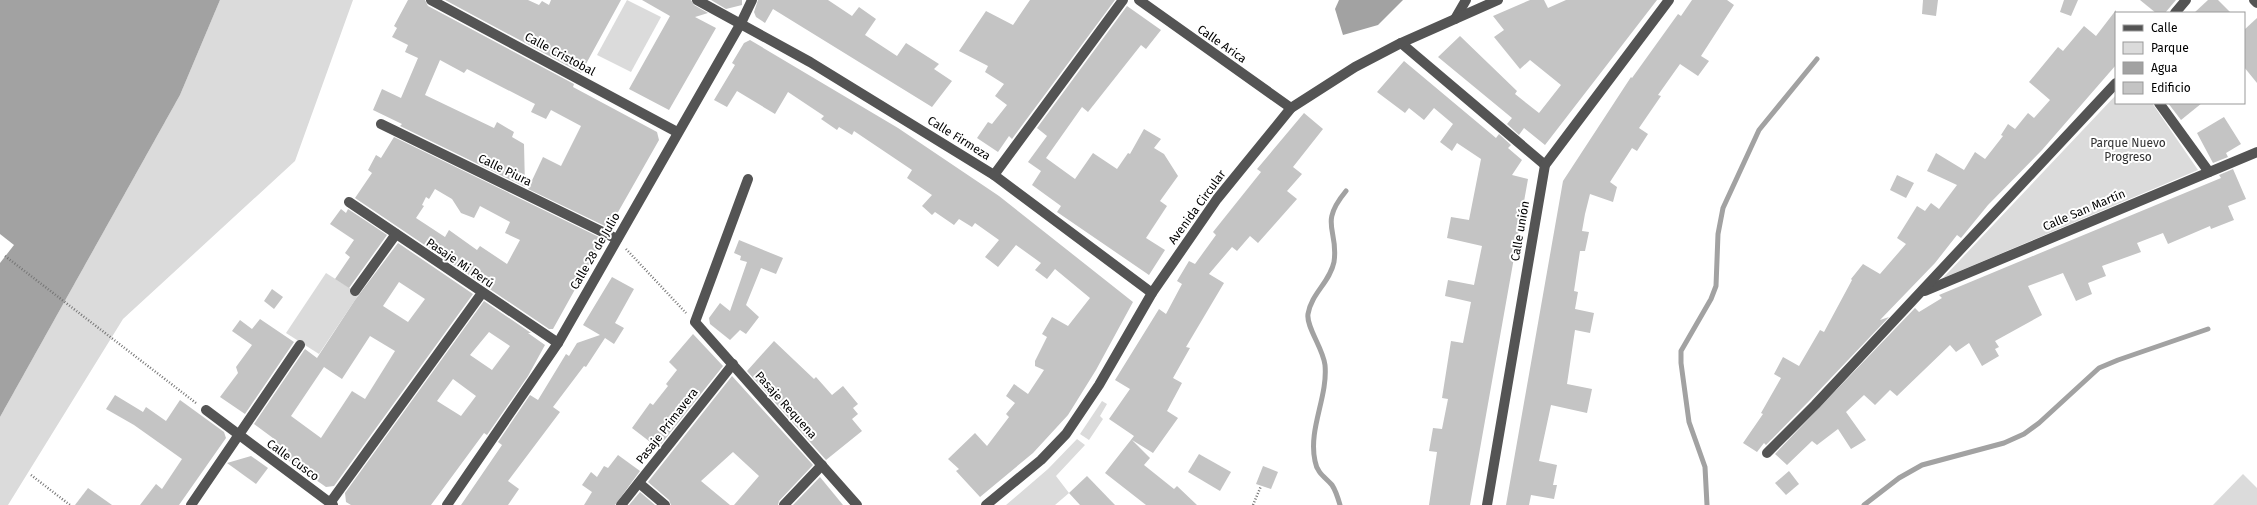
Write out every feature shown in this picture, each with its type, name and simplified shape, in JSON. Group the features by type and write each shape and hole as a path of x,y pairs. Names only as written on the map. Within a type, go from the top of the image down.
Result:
{"street":[{"name":"Calle Cristobal","path":"431,0 677,132"},
{"name":"Calle Firmeza","path":"697,0 810,62 994,175 1152,293"},
{"name":"Calle 28 de Julio","path":"447,505 558,343 677,132 741,23 752,0"},
{"path":"994,175 1123,0"},
{"name":"Calle Arica","path":"1139,0 1291,108"},
{"path":"1455,19 1466,0"},
{"name":"Avenida Circular","path":"986,505 1041,460 1066,434 1099,385 1152,293 1217,199 1291,108 1355,67 1401,43 1498,0"},
{"name":"Calle unión","path":"1487,505 1545,165 1669,0"},
{"path":"2176,12 2186,0"},
{"path":"2254,0 2257,3"},
{"path":"1401,43 1545,165"},
{"path":"1767,453 1815,405 2115,85"},
{"path":"2160,104 2209,172"},
{"name":"Calle Piura","path":"381,124 617,239"},
{"name":"Calle San Martín","path":"1920,293 2257,152"},
{"path":"695,322 748,179"},
{"name":"Pasaje Mi Perú","path":"349,202 558,343"},
{"path":"355,291 396,234"},
{"path":"331,504 482,293"},
{"name":"Pasaje Requena","path":"695,322 857,505"},
{"path":"191,505 300,345"},
{"name":"Pasaje Primavera","path":"621,505 733,364"},
{"name":"Calle Cusco","path":"206,410 238,436 331,504"},
{"path":"784,505 822,465"},
{"path":"639,482 665,505"}],"path":[{"path":"617,239 695,322"},
{"path":"5,256 206,410"},
{"path":"32,475 70,505"},
{"path":"1253,505 1261,486"}],"green space":[{"path":"220,0 353,0 295,161 123,319 8,505 0,505 0,417 180,95"},
{"path":"627,0 661,17 631,72 597,55"},
{"name":"Parque Nuevo Progreso","path":"2115,96 2115,104 2153,104 2198,170 1943,278"},
{"path":"326,273 359,294 319,354 286,333"},
{"path":"1102,401 1107,404 1100,416 1103,419 1089,440 1080,434"},
{"path":"1077,439 1085,445 1056,476 1069,493 1055,505 1006,505 1048,469"},
{"path":"2243,474 2257,488 2257,505 2213,505"}],"water":[{"path":"0,0 220,0 180,95 0,417"},
{"path":"1339,0 1403,0 1378,25 1343,35 1335,9"}],"pier":[{"path":"0,234 14,245 0,263"}],"building":[{"path":"408,0 425,0 428,6 574,84 573,87 657,132 659,140 609,228 528,189 543,157 561,166 581,126 551,110 546,119 531,112 535,104 467,69 464,73 440,60 425,95 494,128 497,122 514,132 512,137 524,144 525,187 400,126 402,124 373,110 382,89 401,98 418,58 405,52 408,45 392,37 397,28 394,26"},
{"path":"445,0 528,0 539,5 542,1 549,5 551,0 621,0 581,73"},
{"path":"642,0 691,0 694,5 708,13 695,17 716,28 669,110 629,89 670,16"},
{"path":"711,0 742,0 742,5 726,9"},
{"path":"758,0 828,0 852,16 859,7 876,19 865,35 897,56 906,43 939,64 934,69 952,81 932,107 773,9 765,23 756,17 754,12"},
{"path":"1030,0 1115,0 1012,139 1009,136 998,152 977,138 988,122 992,124 1007,105 995,96 1004,84 985,72 988,66 959,51 986,11 1013,25"},
{"path":"1530,0 1544,0 1548,8 1566,0 1657,0 1545,145 1524,128 1519,135 1507,124 1512,118 1438,57 1460,36 1517,91 1515,94 1539,113 1561,85 1530,60 1520,69 1494,37 1504,30 1493,16"},
{"path":"1692,0 1727,0 1734,5 1701,56 1709,61 1698,76 1680,64 1658,95 1661,96 1639,128 1648,134 1637,151 1632,148 1610,182 1617,187 1613,202 1590,194 1582,231 1589,232 1585,251 1580,251 1574,291 1578,292 1575,309 1594,313 1590,333 1575,330 1567,384 1592,389 1587,413 1551,405 1539,461 1557,465 1553,485 1557,485 1554,499 1531,495 1529,505 1506,505 1563,181 1631,77 1632,78 1678,14 1681,16"},
{"path":"1923,0 1938,0 1936,16 1922,14"},
{"path":"2064,0 2078,0 2071,16 2060,12"},
{"path":"2140,0 2176,0 2166,12 2155,12"},
{"path":"2208,0 2218,0 2230,12 2195,12"},
{"path":"1127,6 1161,30 1146,49 1141,45 1088,112 1082,107 1046,158 1075,179 1093,153 1117,169 1128,153 1130,154 1144,129 1161,139 1154,148 1164,154 1178,176 1160,201 1167,206 1146,238 1165,250 1149,275 1057,212 1061,206 1032,185 1041,171 1028,162 1047,136 1037,128"},
{"path":"2116,10 2115,66 2042,150 1988,205 1961,238 1957,235 1935,263 1880,320 1889,317 1766,445 1764,443 1757,452 1743,443 1763,414 1761,413 1781,378 1774,374 1783,357 1799,366 1820,330 1824,332 1852,280 1851,279 1863,264 1880,274 1906,244 1897,238 1917,206 1925,211 1931,203 1939,209 1957,185 1927,171 1936,153 1964,170 1975,152 1985,159 2003,136 2001,135 2008,124 2015,129 2028,113 2034,118 2050,100 2029,82 2058,47 2063,51 2084,26 2096,36"},
{"path":"2257,18 2257,83 2245,68 2245,29"},
{"path":"750,40 898,128 999,196 1133,302 1096,370 1068,415 1033,453 980,497 956,471 959,469 948,459 975,433 987,446 1009,417 1006,414 1015,403 1006,396 1014,384 1028,394 1044,370 1035,366 1035,361 1047,337 1042,334 1052,317 1068,326 1090,298 1055,269 1047,279 1035,270 1041,263 1016,245 998,267 985,257 999,240 975,223 972,227 959,219 954,225 935,212 932,215 922,206 932,195 907,178 912,170 854,131 852,135 839,127 837,130 821,119 824,116 788,92 775,114 737,91 727,107 714,100 735,65 732,63 744,43"},
{"path":"1404,61 1496,138 1499,134 1511,145 1508,148 1522,160 1512,175 1528,179 1470,505 1429,505 1437,452 1429,451 1433,428 1442,429 1448,399 1442,398 1451,341 1463,343 1471,302 1445,296 1448,280 1474,285 1482,246 1447,238 1451,217 1469,220 1481,159 1457,143 1452,151 1440,142 1453,124 1434,108 1424,120 1409,108 1405,113 1377,92"},
{"path":"2169,104 2201,104 2181,120"},
{"path":"1304,113 1323,129 1293,167 1302,174 1287,191 1297,199 1258,243 1250,236 1237,251 1232,247 1209,274 1224,283 1186,347 1190,348 1173,378 1182,383 1167,411 1178,418 1153,453 1132,440 1150,458 1144,465 1174,489 1177,486 1197,505 1146,505 1105,473 1134,436 1109,419 1130,389 1115,380 1159,309 1166,314 1182,284 1177,281 1189,261 1195,264 1216,235 1213,232 1261,172 1257,169"},
{"path":"2224,117 2241,144 2226,153 2228,157 2213,163 2197,133"},
{"path":"394,137 603,239 553,329 549,329 355,198 372,173 368,170 376,155 381,158","holes":["435,189 452,199 461,213 474,218 480,206 510,222 505,233 520,240 507,264 480,246 477,250 449,230 445,237 416,218 424,206 422,205 426,197 429,199"]},
{"path":"2233,169 2246,199 2228,206 2234,220 2211,229 2210,226 2168,244 2163,233 2137,243 2141,252 2102,266 2106,276 2088,283 2092,294 2076,301 2063,273 2028,286 2042,315 1995,341 1999,347 1995,349 1999,356 1982,366 1969,343 1956,352 1950,345 1897,396 1890,390 1875,405 1864,395 1846,412 1866,440 1851,449 1838,429 1817,445 1812,441 1787,465 1775,454 1915,308 1919,312 1942,298 1939,295 2221,178 2219,175"},
{"path":"1897,175 1914,183 1906,198 1890,190"},
{"path":"341,209 346,213 348,209 387,235 349,288 335,279 350,257 345,253 354,240 330,224"},
{"path":"739,240 783,258 776,274 761,268 746,305 759,317 746,334 740,330 730,340 710,324 709,318 720,303 730,311 747,262 740,260 741,256 734,253"},
{"path":"398,243 473,294 334,486 326,487 286,459 290,453 275,443 277,441 254,424 305,349 317,358 355,300","holes":["399,282 425,299 408,322 383,306","370,336 395,351 365,399 352,391 321,438 291,416 324,367 342,379"]},
{"path":"612,277 634,289 615,323 624,328 614,344 605,338 586,367 584,366 553,407 560,412 508,481 519,489 508,505 461,505 502,445 498,442 530,395 538,400 566,354 569,356 577,343 600,335 583,325"},
{"path":"272,289 283,297 274,309 264,301"},
{"path":"484,301 531,333 528,333 545,345 528,376 487,435 484,433 431,505 351,505 346,502 345,493","holes":["489,332 510,346 492,370 470,355","453,379 476,396 461,416 437,401"]},
{"path":"260,319 294,342 245,414 220,397 238,373 236,367 252,345 232,331 240,320 252,329"},
{"path":"693,334 723,366 658,448 632,428 650,403 653,405 668,386 666,384 677,370 669,362"},
{"path":"774,341 814,379 816,377 832,395 843,386 858,404 853,408 858,414 852,419 862,431 826,460 747,371"},
{"path":"732,376 813,465 779,501 778,505 734,505 759,476 733,452 701,481 730,505 671,505 669,500 648,482"},
{"path":"115,395 143,412 146,407 166,421 180,400 224,432 226,438 179,505 140,505 156,484 162,489 182,459 134,425 106,409"},
{"path":"1199,454 1231,472 1220,491 1188,472"},
{"path":"618,455 640,471 615,505 584,505 592,492 582,485 591,472 597,477 604,466 608,468"},
{"path":"251,456 268,468 256,484 227,463"},
{"path":"1263,466 1278,472 1271,489 1256,484"},
{"path":"1789,471 1799,484 1786,495 1775,483"},
{"path":"1087,476 1115,505 1080,505 1069,493"},
{"path":"820,477 843,505 793,505"},
{"path":"88,488 112,505 75,505"},
{"path":"640,492 655,505 629,505"}],"waterway":[{"path":"1707,505 1705,467 1689,422 1681,363 1681,351 1711,299 1716,286 1718,234 1723,208 1759,130 1817,59"},
{"path":"1340,505 1332,485 1319,472 1315,461 1314,437 1324,389 1325,365 1324,358 1310,325 1308,314 1313,300 1332,269 1335,251 1331,220 1338,202 1346,191"},
{"path":"1864,505 1899,478 1922,465 2004,443 2024,434 2039,423 2099,368 2208,329"}]}
